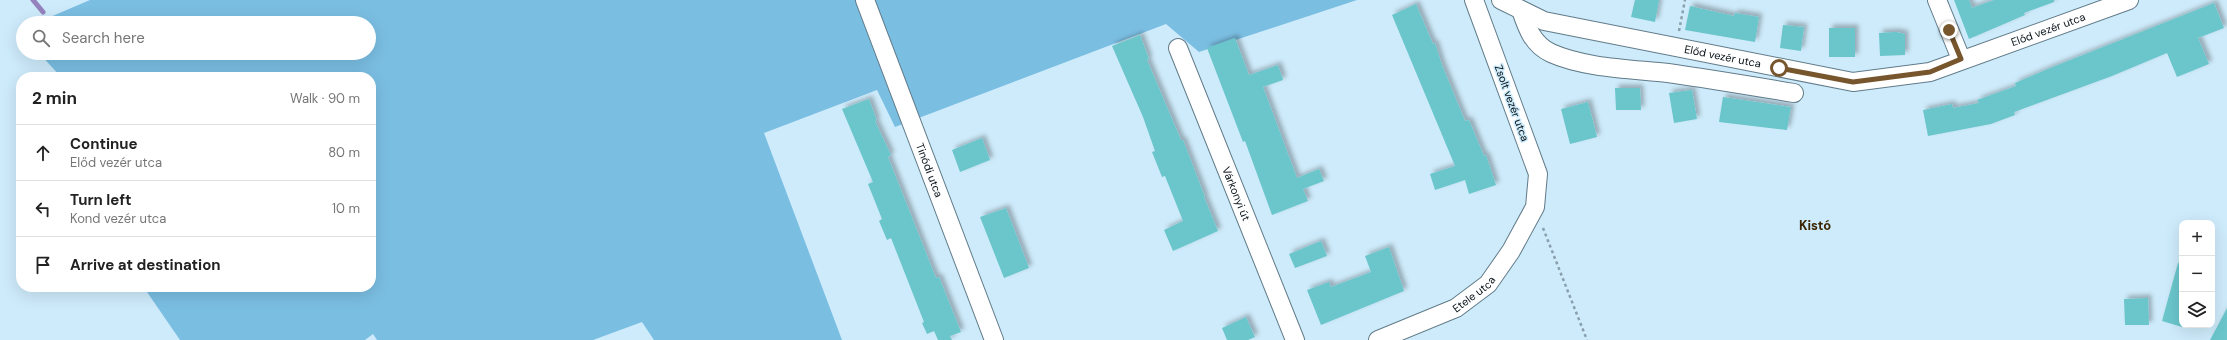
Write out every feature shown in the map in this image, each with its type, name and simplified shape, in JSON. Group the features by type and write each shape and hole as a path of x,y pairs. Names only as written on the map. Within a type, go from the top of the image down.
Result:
{"street":[{"name":"Tinódi utca","path":"865,0 994,340"},
{"name":"Zsolt vezér utca","path":"1474,0 1538,174 1534,207"},
{"name":"Előd vezér utca","path":"1500,0 1544,21 1853,82 1930,72 1961,59 2129,0"},
{"path":"1937,0 1961,59"},
{"path":"1521,10 1528,32 1537,44 1551,53 1587,63 1794,93"},
{"name":"Várkonyi út","path":"1178,48 1295,340"},
{"name":"Etele utca","path":"1378,340 1456,308 1488,284 1511,251 1534,207"}],"path":[{"path":"1677,48 1685,0"},
{"path":"1534,207 1587,340"}],"shaded area":[{"path":"90,0 1357,0 1199,52 1166,24 895,127 877,90 764,133 842,340 654,340 642,322 593,340 377,340 373,334 365,340 180,340 147,292 376,292 376,72 56,72 45,60 376,60 376,16 52,16"}],"building":[{"path":"1635,0 1659,0 1655,22 1631,17"},
{"path":"1954,0 1969,0 1972,8 1994,0 2054,0 2054,2 2024,13 2025,15 1969,39"},
{"path":"2214,3 2224,28 2198,38 2209,64 2177,77 2167,53 2112,76 2014,112 2015,115 1991,124 1928,136 1923,110 1952,104 1953,108 1979,103 1977,100 2016,86 2015,83 2050,68"},
{"path":"1416,4 1433,44 1435,43 1442,65 1465,121 1469,120 1484,156 1486,155 1496,185 1469,194 1465,180 1435,190 1430,174 1455,166 1392,15"},
{"path":"1690,6 1734,16 1735,13 1759,17 1755,42 1685,30"},
{"path":"1783,25 1804,27 1801,51 1780,48"},
{"path":"1829,28 1855,28 1855,57 1829,57"},
{"path":"1896,32 1905,34 1905,55 1880,56 1879,33"},
{"path":"1140,35 1149,59 1147,60 1181,140 1183,140 1218,231 1173,251 1164,230 1183,221 1165,176 1162,177 1152,152 1155,151 1143,117 1112,46"},
{"path":"1235,38 1249,75 1278,65 1283,80 1263,87 1297,178 1319,169 1324,181 1303,189 1308,201 1272,215 1245,141 1243,142 1207,48"},
{"path":"1615,88 1640,88 1641,110 1616,110"},
{"path":"1692,90 1697,119 1674,123 1669,93"},
{"path":"1723,97 1791,107 1787,130 1719,122"},
{"path":"869,99 877,121 875,121 891,155 888,157 936,278 939,277 961,332 950,336 952,340 938,340 934,331 927,334 922,323 924,322 891,238 887,240 879,221 882,219 868,184 873,182 842,109"},
{"path":"1588,102 1597,137 1570,144 1561,109"},
{"path":"982,138 990,160 960,172 952,150"},
{"path":"1006,208 1029,268 1004,278 980,217"},
{"path":"1321,241 1327,256 1295,268 1289,254"},
{"path":"1389,247 1404,291 1321,325 1307,290 1329,282 1331,287 1371,272 1365,256"},
{"path":"2178,263 2179,263 2179,326 2162,321"},
{"path":"2148,298 2149,325 2125,325 2124,299"},
{"path":"2227,308 2227,340 2210,340 2216,329"},
{"path":"1246,317 1255,337 1248,340 1227,340 1222,328"}],"waterway":[{"path":"33,0 43,12"}],"district":[{"name":"Kistó","path":"1815,225"}],"route":[{"path":"1779,68 1853,82 1930,72 1961,59 1949,30"}]}
